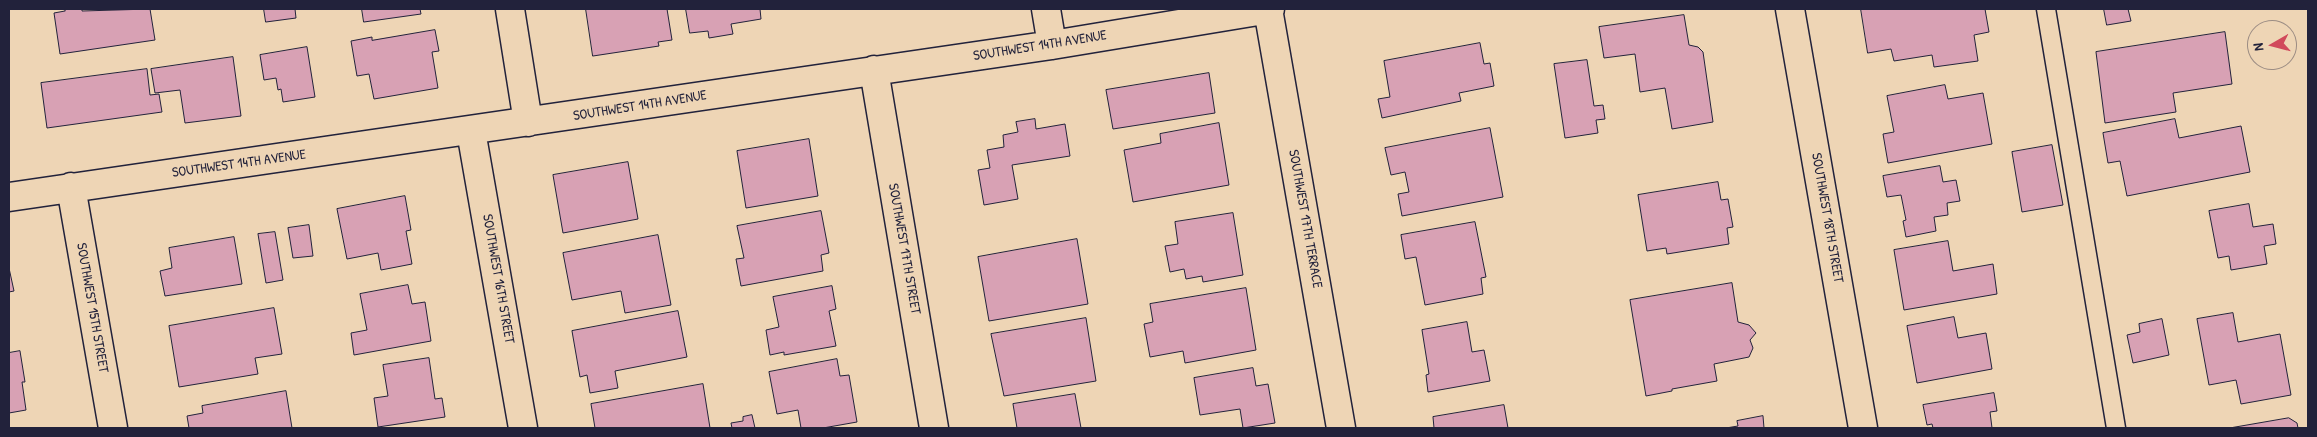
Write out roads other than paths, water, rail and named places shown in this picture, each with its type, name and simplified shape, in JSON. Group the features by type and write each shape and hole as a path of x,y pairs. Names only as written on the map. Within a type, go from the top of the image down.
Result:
{"street":[{"path":"510,9 528,122"},
{"path":"1046,9 1052,45"},
{"name":"SOUTHWEST 14TH AVENUE","path":"9,196 1052,45 1269,9"},
{"name":"SOUTHWEST 17TH TERRACE","path":"1269,9 1341,428"},
{"name":"SOUTHWEST 18TH STREET","path":"1790,9 1863,428"},
{"name":"SOUTHWEST 17TH STREET","path":"874,70 934,428"},
{"name":"SOUTHWEST 16TH STREET","path":"471,130 523,428"},
{"name":"SOUTHWEST 15TH STREET","path":"71,187 113,428"}],"lane":[{"path":"2046,9 2116,428"}]}
